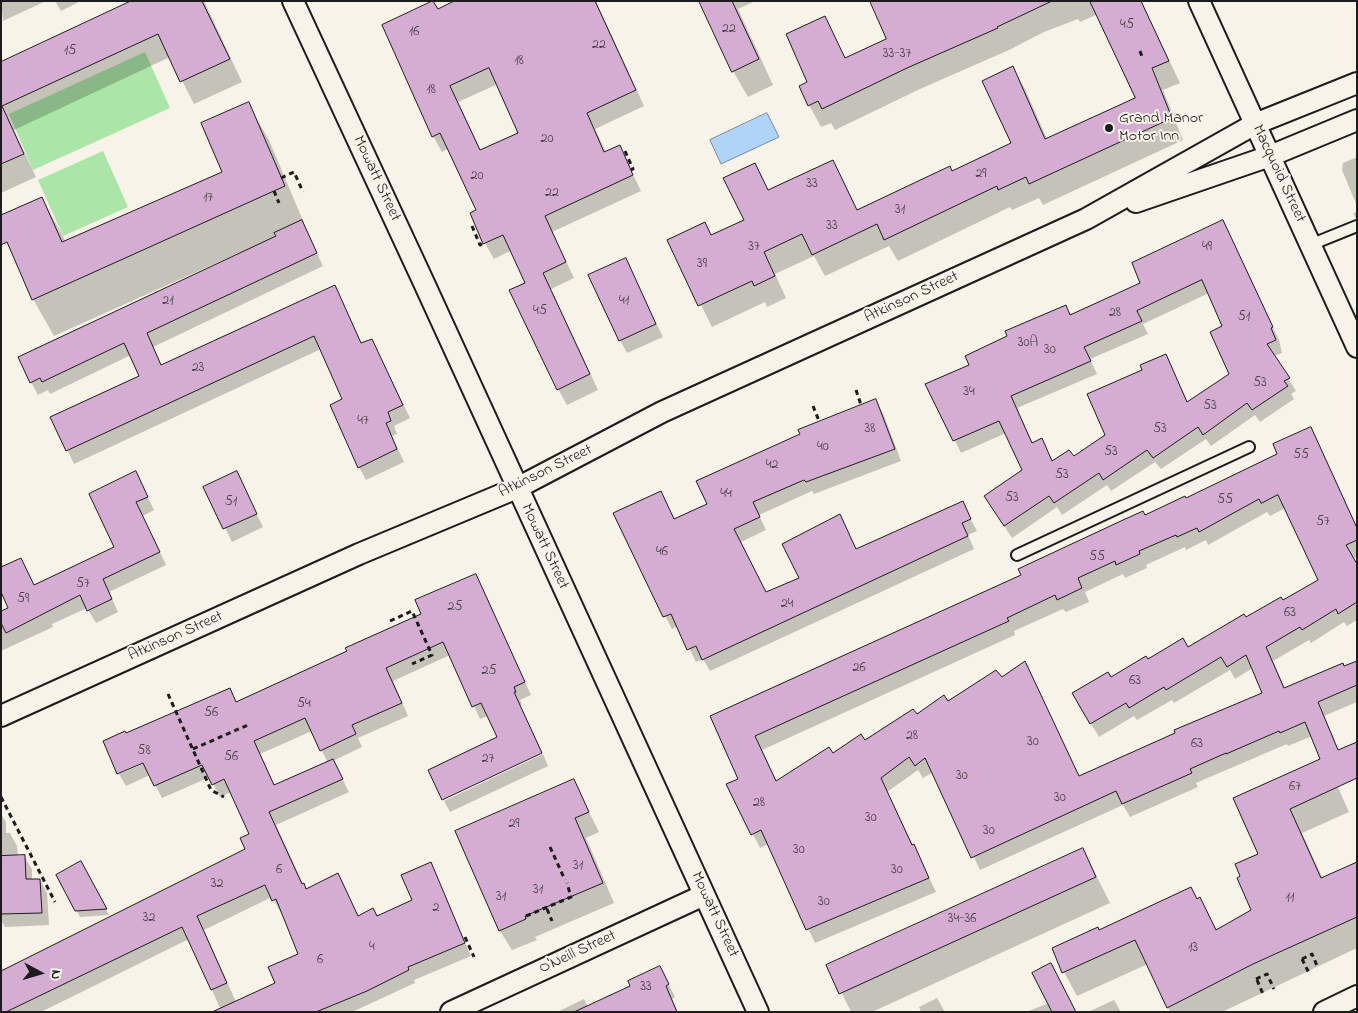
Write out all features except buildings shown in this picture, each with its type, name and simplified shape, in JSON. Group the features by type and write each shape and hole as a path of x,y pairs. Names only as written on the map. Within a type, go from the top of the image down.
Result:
{"street":[{"name":"Mowatt Street","path":"293,1 462,362 517,488 758,1012"},
{"name":"Macquoid Street","path":"1199,1 1357,347"},
{"name":"Atkinson Street","path":"1,716 359,554 517,488 662,412 1086,219 1255,124 1357,83"},
{"name":"Atkinson Street","path":"1086,219 1270,156 1357,120"},
{"name":"O'Neill Street","path":"451,1012 704,895"},
{"path":"1324,1012 1357,996"}],"lane":[{"path":"1310,245 1357,226"},
{"path":"1017,555 1249,447"}],"path":[{"path":"1140,52 1144,59"},
{"path":"625,151 634,169 631,170"},
{"path":"281,178 294,172 303,192"},
{"path":"274,191 279,203"},
{"path":"472,226 480,244 483,243"},
{"path":"856,390 861,405"},
{"path":"813,406 820,421"},
{"path":"390,621 412,611 432,655 412,664"},
{"path":"168,694 211,790 224,797"},
{"path":"192,750 250,724"},
{"path":"1,797 55,902"},
{"path":"526,916 547,909 571,897 566,881 550,847"},
{"path":"547,909 552,921"},
{"path":"465,937 474,957"},
{"path":"1309,973 1302,959 1312,954 1318,968"},
{"path":"1263,994 1256,979 1266,974 1274,989"}],"green space":[{"path":"145,52 170,108 33,170 9,114"},
{"path":"103,151 128,207 63,236 38,180"}],"water":[{"path":"767,113 779,137 721,164 710,140"}],"place":[{"name":"Grand Manor Motor Inn","path":"1109,128"}]}
